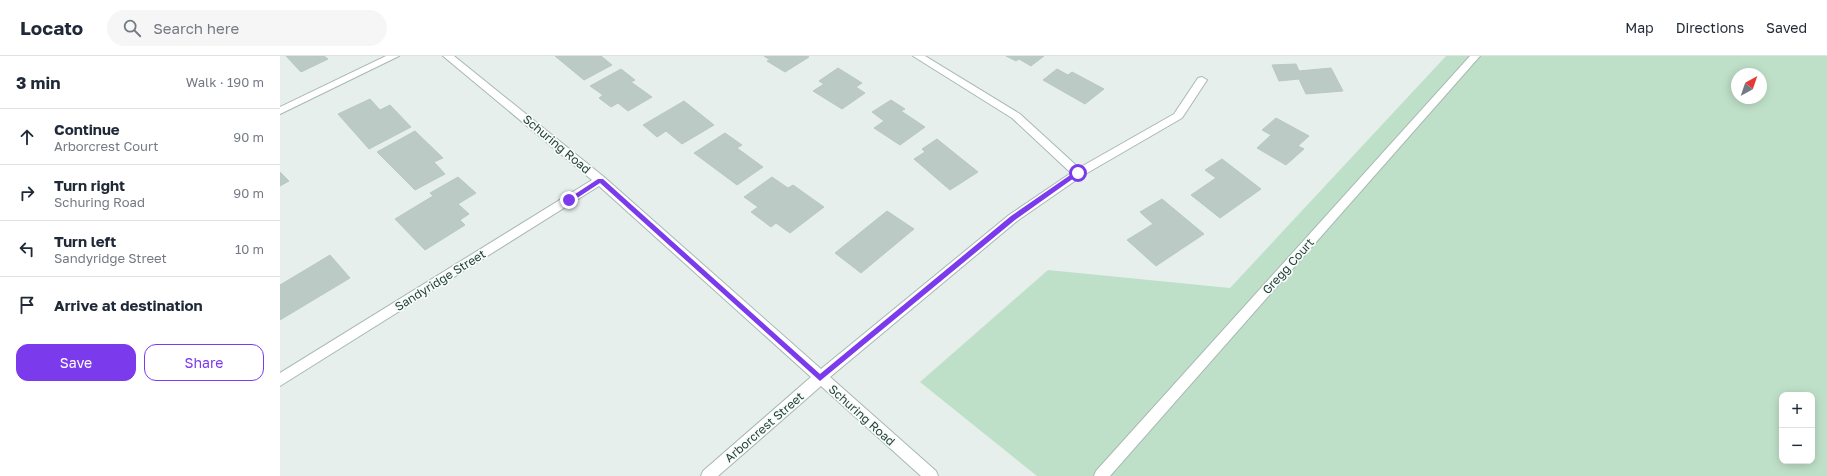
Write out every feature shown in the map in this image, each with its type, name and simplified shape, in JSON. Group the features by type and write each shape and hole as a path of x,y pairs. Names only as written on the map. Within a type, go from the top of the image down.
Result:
{"street":[{"path":"280,111 394,56"},
{"name":"Schuring Road","path":"448,56 600,180 931,476"},
{"path":"918,56 1016,116 1078,173"},
{"name":"Gregg Court","path":"1101,476 1475,56"},
{"name":"Arborcrest Street","path":"708,476 820,378 1013,218 1078,173 1178,116 1202,80"},
{"name":"Sandyridge Street","path":"280,380 600,180"}],"green space":[{"path":"1446,56 1827,56 1827,476 1037,476 920,382 1048,270 1230,288"}],"building":[{"path":"286,56 324,56 328,59 301,72"},
{"path":"555,56 601,56 612,65 584,80"},
{"path":"764,56 809,57 785,72 767,61 770,60"},
{"path":"1006,56 1044,56 1031,66 1019,59 1016,61"},
{"path":"1296,64 1299,71 1331,68 1343,91 1306,94 1299,79 1279,81 1272,65"},
{"path":"838,68 862,83 856,87 865,93 842,109 813,91 824,84 819,81"},
{"path":"621,69 635,80 631,82 652,97 628,111 618,103 611,107 599,98 603,95 590,86"},
{"path":"1057,69 1068,75 1072,72 1104,89 1085,104 1043,80"},
{"path":"370,99 380,110 390,105 411,127 369,149 338,114"},
{"path":"891,100 905,109 901,111 925,127 900,145 874,128 884,121 872,112"},
{"path":"684,101 714,125 682,144 666,131 657,137 643,125"},
{"path":"1276,118 1309,136 1298,146 1304,149 1286,165 1257,148 1271,135 1262,130"},
{"path":"415,131 443,158 434,162 445,174 415,190 377,152"},
{"path":"725,133 742,145 737,148 763,167 737,185 694,153"},
{"path":"937,139 978,172 950,190 914,159 925,152 922,149"},
{"path":"1222,159 1261,189 1220,218 1191,195 1216,178 1205,170"},
{"path":"280,172 289,181 280,186"},
{"path":"458,177 476,193 458,204 469,214 460,220 465,225 425,250 395,219 433,196 430,193"},
{"path":"772,177 788,188 793,185 824,207 790,233 776,223 771,227 751,212 758,207 744,197"},
{"path":"1162,199 1204,234 1156,266 1127,240 1153,224 1140,212"},
{"path":"887,211 914,229 861,273 835,253"},
{"path":"330,255 350,278 280,320 280,285"}],"route":[{"path":"569,200 600,180 820,378 1013,218 1078,173"}]}
